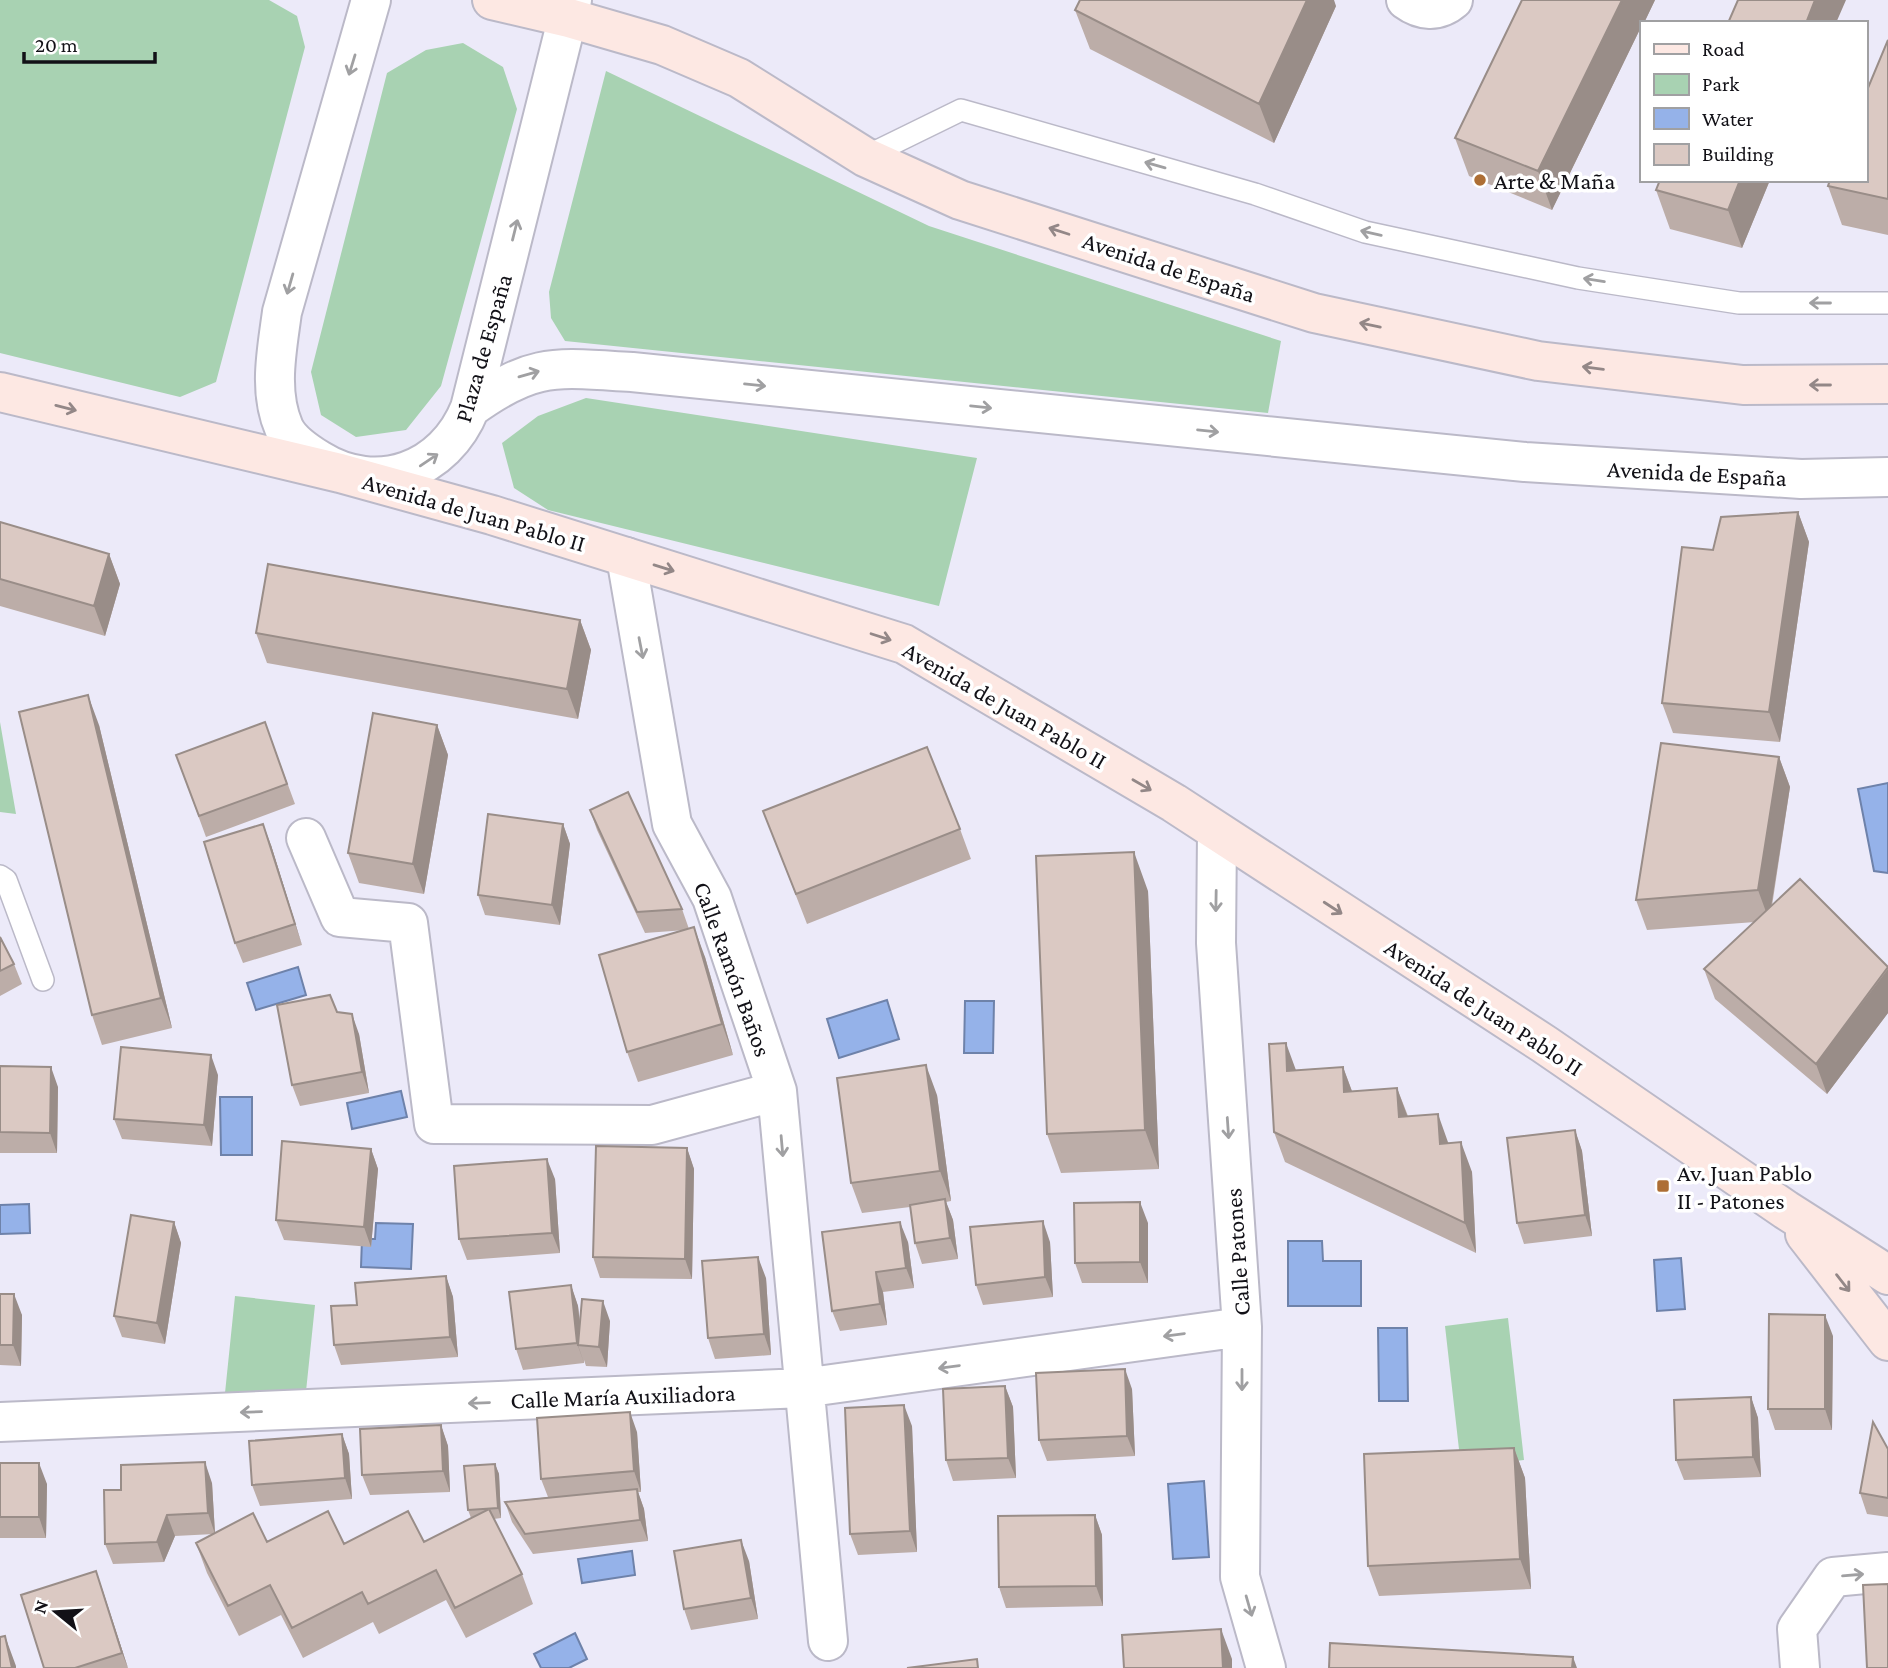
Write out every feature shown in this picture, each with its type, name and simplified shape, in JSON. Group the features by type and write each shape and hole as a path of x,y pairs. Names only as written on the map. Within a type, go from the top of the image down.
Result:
{"main road":[{"name":"Avenida de España","path":"492,0 571,9 740,78 865,157 960,200 1314,313 1538,361 1744,385 1888,384"},
{"name":"Avenida de Juan Pablo II","path":"0,392 340,473 492,515 904,644 1174,803 1544,1044 1786,1210 1888,1275"},
{"path":"1786,1210 1888,1341"}],"street":[{"name":"Plaza de España","path":"371,0 282,312 275,364 276,407 285,431 305,451 340,473 385,478 419,467 446,448 462,428 470,408 571,9"},
{"path":"1406,0 1417,8 1428,10 1439,9 1453,0"},
{"name":"Avenida de España","path":"470,408 524,374 570,369 632,372 1525,462 1801,479 1888,477"},
{"name":"Calle Ramón Baños","path":"626,557 671,824 712,898 777,1091 828,1641"},
{"name":"Calle Patones","path":"1217,833 1216,943 1242,1327 1240,1577 1266,1668"},
{"path":"306,838 340,917 408,923 433,1124 652,1125 777,1091"},
{"name":"Calle María Auxiliadora","path":"0,1422 803,1388 1242,1327"},
{"path":"1800,1668 1797,1629 1833,1577 1888,1572"}],"lane":[{"path":"865,157 961,110 1255,194 1365,232 1578,278 1739,303 1888,303"},
{"path":"0,876 6,880 43,980"}],"green space":[{"path":"0,0 269,0 297,16 305,47 216,382 180,397 0,353"},
{"path":"463,43 503,67 517,109 441,386 406,430 356,437 321,415 311,372 387,73 426,50"},
{"path":"606,71 929,226 1281,341 1268,413 565,341 551,318 549,292"},
{"path":"586,398 977,458 939,606 548,510 514,488 502,443 538,416"},
{"path":"0,722 16,814 0,812"},
{"path":"235,1296 315,1305 305,1401 225,1393"},
{"path":"1508,1318 1524,1460 1461,1467 1445,1326"}],"water":[{"path":"1888,783 1888,873 1874,871 1858,789"},
{"path":"298,967 306,995 256,1010 247,983"},
{"path":"887,1000 899,1039 839,1058 827,1019"},
{"path":"965,1001 994,1001 993,1053 964,1053"},
{"path":"401,1091 407,1117 352,1129 347,1103"},
{"path":"220,1097 252,1097 252,1155 221,1155"},
{"path":"29,1204 30,1233 0,1234 0,1205"},
{"path":"376,1223 413,1224 411,1269 361,1267 362,1239 375,1239"},
{"path":"1288,1241 1322,1241 1323,1261 1361,1261 1361,1306 1288,1306"},
{"path":"1681,1258 1685,1309 1657,1311 1654,1260"},
{"path":"1378,1328 1407,1328 1408,1401 1379,1401"},
{"path":"1204,1481 1209,1557 1173,1559 1168,1484"},
{"path":"632,1551 635,1575 582,1583 578,1559"},
{"path":"575,1633 587,1659 569,1668 541,1668 534,1654"}],"building":[{"path":"1080,0 1307,0 1259,104 1075,10"},
{"path":"1522,0 1622,0 1538,171 1455,138"},
{"path":"1738,0 1815,0 1807,21 1729,21"},
{"path":"1888,40 1888,199 1828,186 1829,182 1867,182 1867,90"},
{"path":"1659,182 1739,182 1728,210 1656,190"},
{"path":"1798,512 1769,712 1662,703 1682,547 1713,550 1721,517"},
{"path":"0,522 109,554 94,606 0,579"},
{"path":"268,564 580,620 567,689 256,633"},
{"path":"88,695 161,998 92,1015 19,712"},
{"path":"373,713 437,725 413,864 348,853"},
{"path":"265,722 287,784 199,816 176,755"},
{"path":"1661,743 1779,757 1758,890 1636,900"},
{"path":"927,747 960,829 796,894 763,811"},
{"path":"628,792 682,909 637,912 590,810"},
{"path":"488,814 563,824 552,905 478,895"},
{"path":"263,824 295,924 235,943 204,842"},
{"path":"1134,852 1145,1130 1047,1134 1036,856"},
{"path":"1800,879 1888,967 1816,1064 1704,969"},
{"path":"694,927 722,1024 627,1052 599,955"},
{"path":"0,937 14,964 0,971"},
{"path":"330,995 337,1012 352,1014 362,1072 292,1085 277,1005"},
{"path":"1286,1043 1287,1071 1343,1067 1344,1092 1397,1088 1399,1117 1438,1114 1440,1144 1461,1142 1465,1223 1274,1132 1269,1044"},
{"path":"121,1047 211,1055 204,1125 114,1119"},
{"path":"926,1065 940,1171 851,1183 837,1078"},
{"path":"0,1066 51,1067 50,1133 0,1132"},
{"path":"1575,1130 1585,1215 1517,1223 1507,1138"},
{"path":"282,1141 371,1149 364,1227 276,1220"},
{"path":"596,1146 687,1148 685,1259 593,1257"},
{"path":"547,1159 552,1233 459,1239 454,1166"},
{"path":"945,1199 950,1238 915,1243 910,1205"},
{"path":"1140,1202 1140,1262 1075,1263 1074,1203"},
{"path":"131,1215 174,1222 157,1323 114,1316"},
{"path":"1043,1221 1045,1277 976,1285 970,1227"},
{"path":"900,1222 906,1268 876,1272 880,1304 832,1311 822,1232"},
{"path":"758,1257 764,1334 708,1338 702,1261"},
{"path":"446,1276 450,1337 334,1345 331,1306 357,1305 355,1283"},
{"path":"571,1285 577,1343 516,1349 509,1292"},
{"path":"0,1294 14,1294 13,1345 0,1345"},
{"path":"582,1299 603,1301 599,1347 578,1345"},
{"path":"1769,1314 1825,1315 1825,1409 1768,1409"},
{"path":"1125,1369 1127,1436 1039,1440 1036,1373"},
{"path":"1005,1386 1008,1458 946,1460 943,1389"},
{"path":"1751,1397 1753,1457 1676,1460 1674,1400"},
{"path":"904,1405 910,1531 850,1534 845,1408"},
{"path":"630,1412 634,1471 541,1479 537,1418"},
{"path":"1873,1422 1888,1449 1888,1498 1860,1493"},
{"path":"441,1425 443,1471 362,1475 360,1429"},
{"path":"342,1434 345,1478 252,1485 249,1441"},
{"path":"1514,1448 1520,1559 1368,1566 1364,1454"},
{"path":"205,1462 208,1513 167,1515 157,1542 105,1544 104,1490 121,1490 121,1465"},
{"path":"0,1463 39,1463 39,1517 0,1517"},
{"path":"495,1464 498,1508 468,1510 464,1466"},
{"path":"637,1489 640,1520 525,1534 505,1502"},
{"path":"489,1509 522,1574 455,1608 436,1570 368,1604 362,1592 292,1628 270,1585 228,1606 196,1543 253,1513 267,1542 328,1511 344,1544 408,1511 424,1542"},
{"path":"1095,1515 1096,1586 999,1587 998,1516"},
{"path":"741,1540 751,1598 684,1609 674,1551"},
{"path":"96,1571 122,1653 75,1668 44,1668 21,1595"},
{"path":"1888,1584 1888,1668 1867,1668 1863,1585"},
{"path":"1221,1629 1223,1668 1124,1668 1122,1635"},
{"path":"5,1636 12,1668 0,1668 0,1637"},
{"path":"1330,1643 1573,1657 1572,1668 1329,1668"},
{"path":"977,1659 978,1668 907,1668"}],"place":[{"name":"Arte & Maña","path":"1480,180"},
{"name":"Av. Juan Pablo II - Patones","path":"1663,1186"}]}
